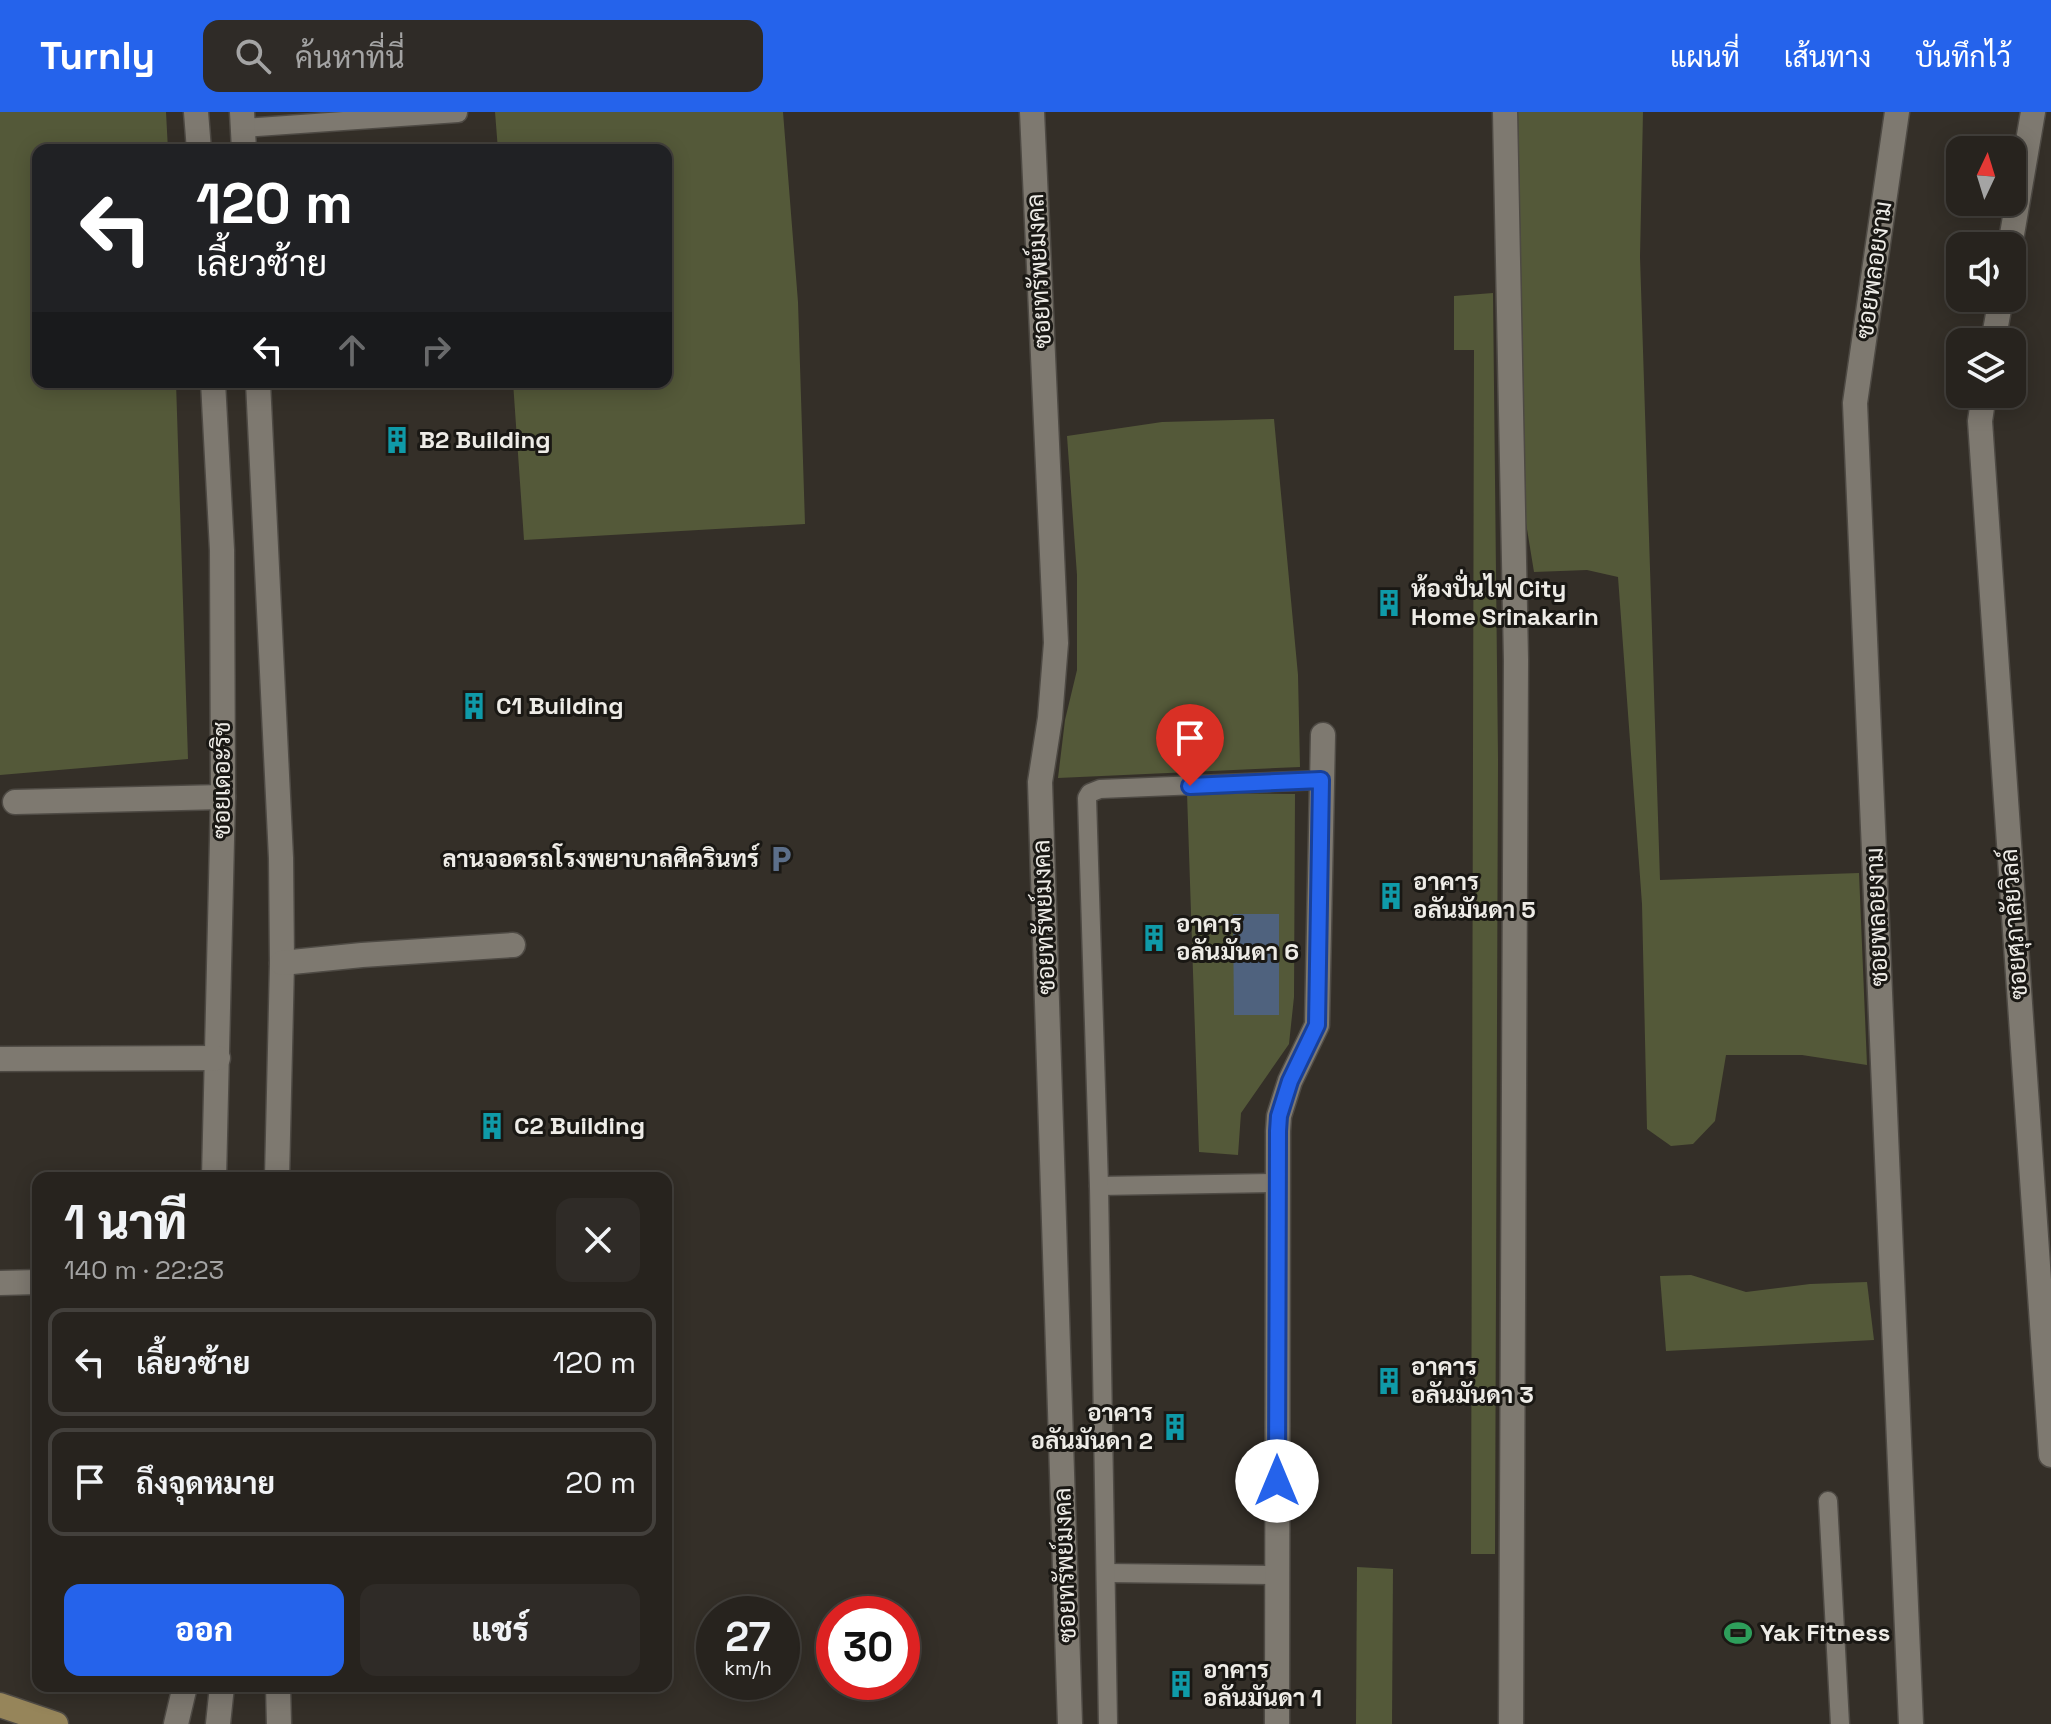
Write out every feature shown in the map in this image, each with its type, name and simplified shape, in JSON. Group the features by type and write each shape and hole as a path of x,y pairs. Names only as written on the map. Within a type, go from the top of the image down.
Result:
{"street":[{"path":"196,112 199,144"},
{"name":"ซอยทรัพย์มงคล","path":"1032,112 1056,643 1050,718 1040,782 1070,1724"},
{"path":"1505,112 1516,660 1511,1724"},
{"name":"ซอยพลอยงาม","path":"1897,112 1855,403 1911,1724"},
{"path":"2012,232 2033,112"},
{"name":"ซอยเดอะริช","path":"213,388 222,550 223,797 214,1172"},
{"path":"258,388 281,858 277,1172"},
{"name":"ซอยศุภาลัยวิลล์","path":"1982,408 1981,437 2051,1455"},
{"path":"1277,1724 1279,1116 1297,1064 1317,1025 1323,735"},
{"path":"15,802 223,797"},
{"path":"282,963 513,945"},
{"path":"0,1059 218,1058"},
{"path":"0,1283 32,1282"},
{"path":"176,1724 184,1692"},
{"path":"218,1724 221,1692"},
{"path":"278,1692 279,1724"},
{"path":"0,1705 56,1724"}],"lane":[{"path":"243,130 458,113"},
{"path":"1108,1724 1099,1186 1087,798 1090,793 1100,789 1321,780"},
{"path":"1099,1186 1278,1183"},
{"path":"1828,1501 1840,1724"},
{"path":"1107,1573 1277,1575"}],"green space":[{"path":"0,112 166,112 168,144 32,144 32,388 176,388 188,759 0,775"},
{"path":"495,112 783,112 798,302 805,524 524,540 513,388 672,388 672,144 498,144"},
{"path":"1518,112 1643,112 1640,257 1660,880 1859,873 1867,1065 1802,1055 1726,1055 1715,1121 1693,1144 1671,1146 1647,1129 1642,904 1618,577 1587,570 1534,572 1526,523"},
{"path":"1493,293 1498,759 1495,1554 1471,1554 1474,350 1454,350 1454,296"},
{"path":"1274,419 1298,675 1300,767 1058,778 1065,720 1077,670 1077,575 1067,436 1162,422"},
{"path":"1187,793 1295,794 1294,997 1289,1044 1241,1113 1238,1155 1199,1152"},
{"path":"1691,1275 1746,1292 1810,1284 1867,1282 1874,1340 1666,1351 1660,1276"},
{"path":"1357,1567 1393,1569 1392,1724 1356,1724"}],"water":[{"path":"1233,914 1279,914 1279,1015 1234,1015"}],"place":[{"name":"B2 Building","path":"397,440"},
{"name":"ห้องปั่นไฟ City Home Srinakarin","path":"1389,603"},
{"name":"C1 Building","path":"474,706"},
{"name":"ลานจอดรถโรงพยาบาลศิครินทร์","path":"781,859"},
{"name":"อาคาร อลันมันดา 5","path":"1391,896"},
{"name":"อาคาร อลันมันดา 6","path":"1154,938"},
{"name":"C2 Building","path":"492,1126"},
{"name":"อาคาร อลันมันดา 3","path":"1389,1381"},
{"name":"อาคาร อลันมันดา 2","path":"1175,1427"},
{"name":"Yak Fitness","path":"1738,1633"},
{"name":"อาคาร อลันมันดา 1","path":"1181,1684"}],"route":[{"path":"1190,786 1321,780 1317,1025 1290,1081 1279,1116 1278,1131 1277,1481"}]}
